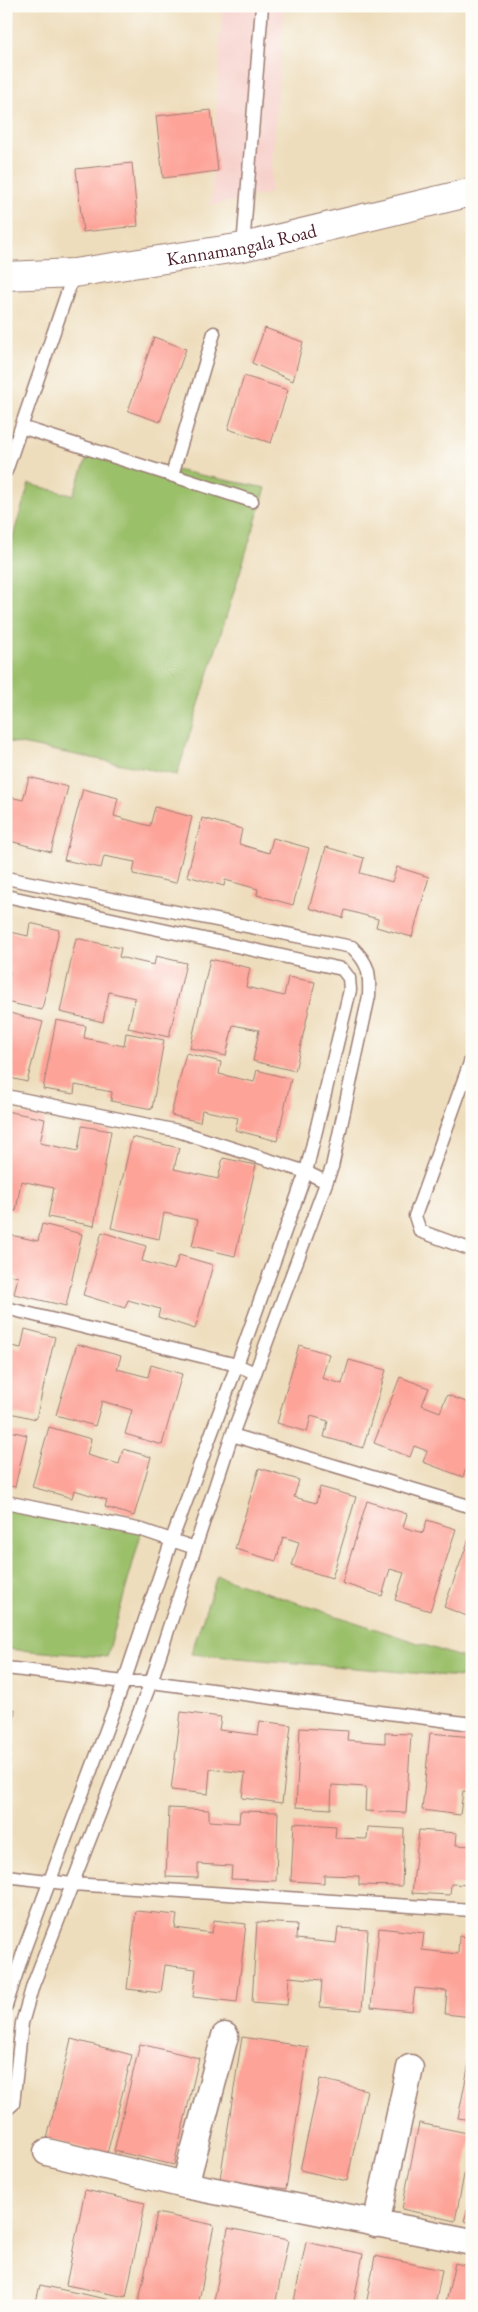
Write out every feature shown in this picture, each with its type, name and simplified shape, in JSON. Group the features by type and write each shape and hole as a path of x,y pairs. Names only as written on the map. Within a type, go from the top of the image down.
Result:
{"main road":[{"name":"Kannamangala Road","path":"6,276 74,272 243,247 472,192"}],"street":[{"path":"185,2185 225,2036"},
{"path":"376,2224 410,2068"},
{"path":"47,2152 185,2185 472,2242"}],"lane":[{"path":"243,247 262,6"},
{"path":"6,471 74,272"},
{"path":"172,475 214,333"},
{"path":"21,427 252,501"},
{"path":"6,878 352,946 365,960 370,976 369,996 332,1167 232,1435 151,1682 33,1985 22,2023 13,2104 6,2110"},
{"path":"6,896 342,969 350,978 350,990 306,1172 172,1539 124,1682 24,1950 6,2006"},
{"path":"471,1062 415,1216 420,1231 472,1250"},
{"path":"6,1096 178,1132 306,1172 326,1182"},
{"path":"6,1308 237,1365 255,1373"},
{"path":"232,1435 472,1507"},
{"path":"6,1502 142,1530 196,1548"},
{"path":"6,1668 124,1682 151,1682 472,1724"},
{"path":"6,1876 72,1884 472,1910"}],"shaded area":[{"path":"222,6 284,6 270,193 211,206"}],"green space":[{"path":"89,453 266,488 177,775 6,741 6,559 29,484 73,495"},
{"path":"6,1506 142,1530 107,1657 6,1649"},
{"path":"217,1576 472,1661 472,1678 191,1654"}],"building":[{"path":"211,110 218,171 163,178 156,116"},
{"path":"132,163 138,226 83,232 76,169"},
{"path":"265,328 303,342 293,381 252,363"},
{"path":"154,337 186,349 160,422 128,411"},
{"path":"244,376 288,390 271,443 228,429"},
{"path":"29,777 68,787 51,852 10,841 12,837 6,835 6,796 23,800"},
{"path":"83,789 118,798 114,816 150,826 155,807 192,817 176,883 133,874 135,862 104,856 101,868 64,860"},
{"path":"202,818 242,829 239,844 269,853 273,838 309,848 293,905 257,895 258,889 225,880 224,886 187,876"},
{"path":"326,847 364,858 360,873 392,882 397,867 429,877 412,937 376,927 378,919 345,910 343,918 309,908"},
{"path":"30,923 59,930 42,1010 6,1002 6,989 10,972 6,971 6,931 28,936"},
{"path":"76,938 121,948 119,957 154,965 156,956 186,963 169,1037 128,1028 135,998 109,992 103,1022 60,1012"},
{"path":"210,959 250,968 246,987 284,996 288,977 315,982 295,1071 253,1061 259,1030 233,1025 226,1056 190,1048"},
{"path":"6,1012 43,1022 27,1082 6,1077"},
{"path":"56,1020 86,1026 84,1038 124,1046 126,1033 164,1040 152,1109 111,1101 112,1092 75,1085 74,1094 43,1089"},
{"path":"186,1053 221,1062 219,1074 254,1082 257,1070 291,1079 277,1141 235,1130 238,1118 202,1110 200,1122 171,1115"},
{"path":"6,1111 45,1119 40,1143 78,1151 82,1126 111,1131 94,1226 48,1217 54,1188 21,1181 16,1211 6,1209"},
{"path":"132,1137 179,1148 174,1169 218,1179 223,1158 256,1165 235,1256 192,1246 198,1220 164,1213 159,1239 111,1228"},
{"path":"42,1224 82,1234 66,1306 14,1294 18,1277 6,1274 6,1234 38,1241"},
{"path":"102,1232 146,1246 142,1261 174,1270 179,1255 213,1265 195,1329 158,1317 160,1309 128,1300 125,1308 83,1295"},
{"path":"25,1329 55,1337 36,1419 6,1412 6,1345 21,1348"},
{"path":"77,1344 121,1356 117,1369 148,1377 151,1365 182,1374 162,1445 125,1434 132,1410 102,1401 95,1426 56,1415"},
{"path":"299,1345 329,1354 322,1378 342,1384 349,1360 386,1370 363,1448 324,1437 328,1421 311,1416 307,1432 277,1423"},
{"path":"400,1377 429,1388 422,1405 440,1412 447,1395 472,1404 472,1453 463,1477 423,1462 427,1451 414,1446 410,1457 374,1443"},
{"path":"49,1427 91,1439 87,1455 119,1464 123,1449 151,1457 134,1516 105,1507 107,1500 74,1490 72,1498 32,1487"},
{"path":"6,1430 27,1435 15,1487 6,1485"},
{"path":"259,1468 299,1480 294,1497 316,1503 320,1487 356,1497 332,1578 292,1566 299,1542 283,1537 276,1561 235,1549"},
{"path":"367,1501 407,1514 403,1527 423,1533 427,1520 456,1529 430,1611 395,1600 404,1573 390,1569 382,1596 342,1583"},
{"path":"472,1531 472,1618 444,1607"},
{"path":"6,1708 15,1709 9,1773 6,1773"},
{"path":"181,1712 221,1717 219,1730 258,1735 260,1721 291,1725 282,1803 242,1798 245,1773 210,1769 208,1794 171,1790"},
{"path":"300,1728 348,1731 347,1740 385,1743 385,1733 411,1734 406,1813 365,1811 366,1787 332,1785 331,1809 296,1807"},
{"path":"430,1733 472,1737 470,1752 472,1753 472,1792 463,1791 460,1815 422,1810"},
{"path":"169,1808 209,1810 209,1821 239,1823 240,1811 278,1812 276,1881 231,1879 232,1866 198,1864 198,1878 166,1877"},
{"path":"294,1823 336,1826 335,1838 367,1839 368,1827 404,1829 402,1886 359,1885 359,1876 324,1875 324,1883 291,1881"},
{"path":"419,1830 457,1833 456,1845 472,1846 472,1885 451,1884 450,1895 412,1893"},
{"path":"136,1911 177,1915 175,1928 212,1933 214,1920 246,1924 237,2002 193,1997 196,1969 165,1965 161,1993 127,1989"},
{"path":"257,1922 297,1924 296,1939 336,1943 338,1928 368,1930 362,2010 320,2007 322,1980 289,1977 287,2005 252,2002"},
{"path":"379,1928 424,1933 422,1950 458,1954 459,1936 472,1938 472,2017 445,2014 447,1991 415,1988 412,2011 371,2007"},
{"path":"242,2037 308,2047 286,2189 220,2179"},
{"path":"71,2039 132,2055 107,2154 47,2139"},
{"path":"140,2044 199,2058 174,2165 114,2151"},
{"path":"472,2054 472,2120 458,2118"},
{"path":"320,2079 367,2090 347,2181 300,2170"},
{"path":"419,2123 472,2134 455,2221 402,2209"},
{"path":"85,2190 145,2203 126,2297 66,2285"},
{"path":"472,2197 472,2223 464,2221"},
{"path":"157,2213 214,2225 198,2306 161,2306 139,2301"},
{"path":"228,2228 288,2240 275,2306 213,2306"},
{"path":"306,2242 363,2254 353,2306 293,2306"},
{"path":"375,2256 442,2270 435,2306 366,2306"},
{"path":"455,2263 472,2267 472,2306 445,2306"},
{"path":"40,2285 125,2303 124,2306 35,2306"}]}
